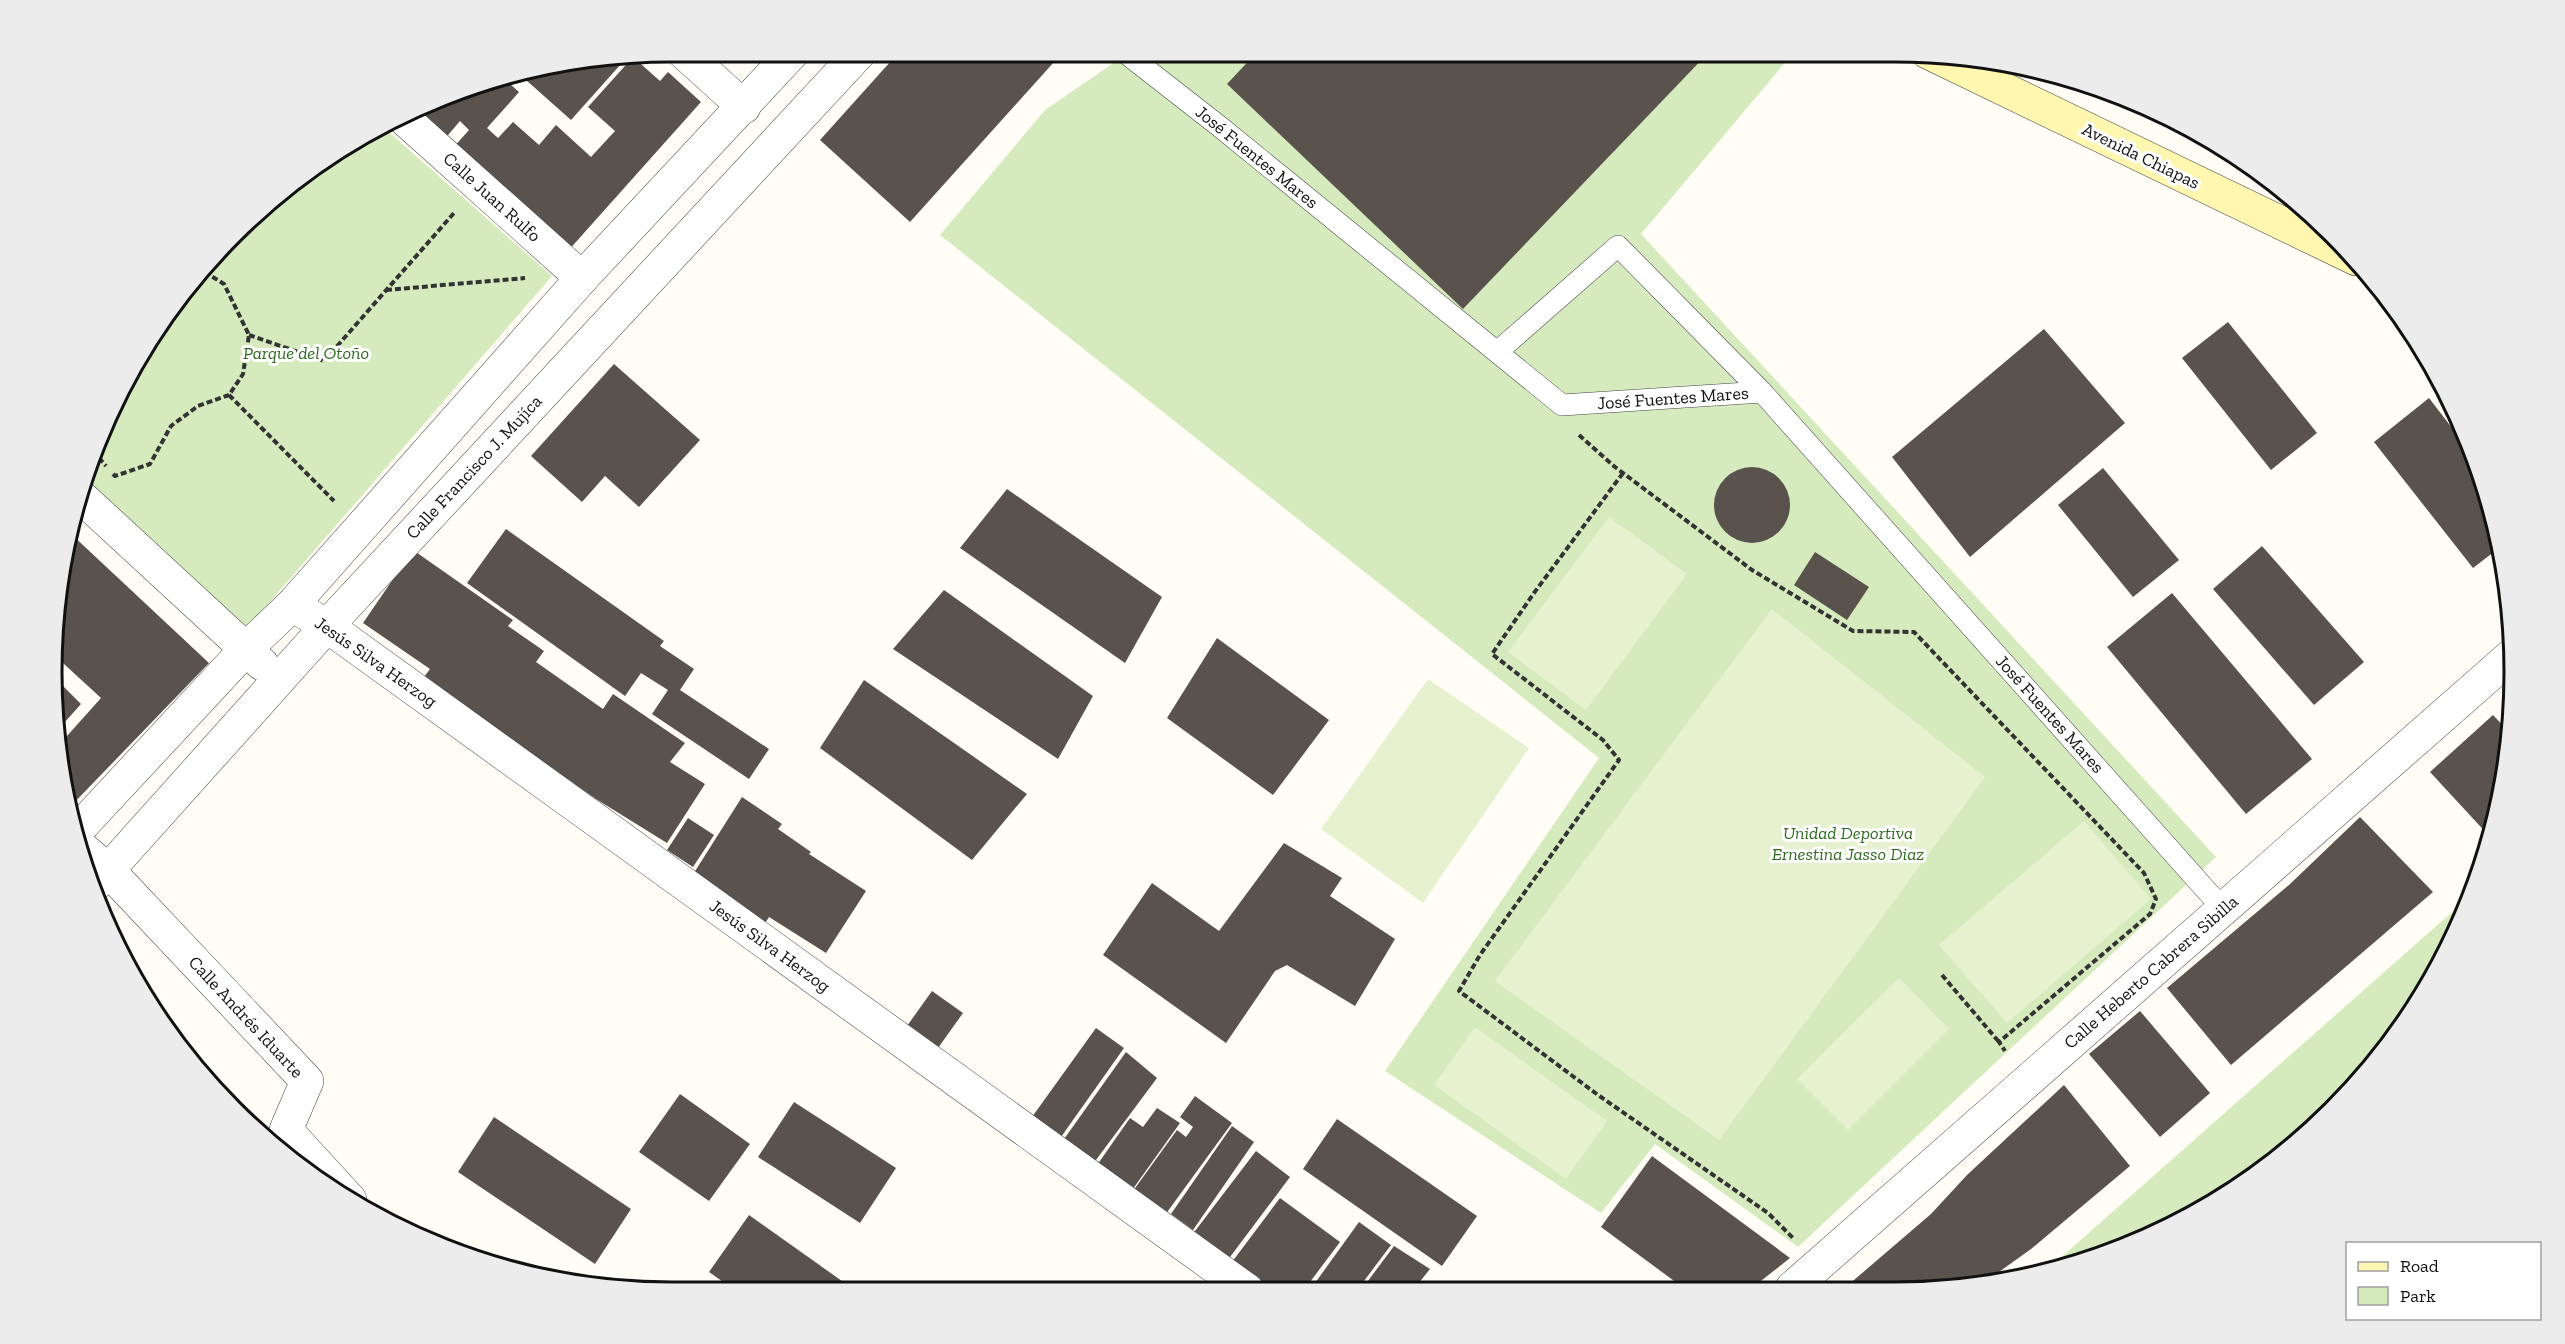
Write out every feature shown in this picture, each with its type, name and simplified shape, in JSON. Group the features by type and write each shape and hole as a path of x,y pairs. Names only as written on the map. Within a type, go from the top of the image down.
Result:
{"main road":[{"name":"Avenida Chiapas","path":"1954,65 2332,247"}],"street":[{"path":"694,62 744,107"},
{"path":"81,826 246,649 292,604 582,278 784,62"},
{"name":"Calle Francisco J. Mujíca","path":"101,879 327,626 851,62"},
{"name":"Calle Juan Rulfo","path":"407,122 582,278"},
{"path":"475,399 509,429"},
{"path":"86,501 279,680"},
{"name":"Jesús Silva Herzog","path":"292,604 327,626 1236,1282"},
{"name":"Calle Heberto Cabrera Sibilla","path":"1799,1282 2504,663"},
{"name":"Calle Andrés Iduarte","path":"101,879 307,1081 286,1130 329,1177"}],"lane":[{"name":"José Fuentes Mares","path":"1137,62 1562,405 1762,392 2223,909"},
{"path":"1497,352 1618,246 1762,392"}],"path":[{"path":"249,335 324,361 479,185"},
{"path":"100,459 115,476 150,464 171,426 198,406 229,395 243,374 249,335 224,284 209,274"},
{"path":"386,290 552,276 582,278"},
{"path":"229,395 361,528"},
{"path":"1575,432 1623,473 1752,570 1853,631 1914,632 2144,873 2156,899 2150,914 1999,1042"},
{"path":"1623,473 1533,593 1492,654 1604,740 1619,760 1480,955 1459,991 1598,1095 1768,1213 1820,1263"},
{"path":"1942,975 1999,1042 2027,1081"}],"green space":[{"name":"Unidad Deportiva Ernestina Jasso Diaz","path":"1115,62 1786,62 1641,234 2216,857 1798,1247 1655,1144 1601,1213 1385,1071 1599,758 940,235 1045,110"},
{"name":"Parque del Otoño","path":"388,131 552,276 242,634 89,492 108,438 143,367 164,333 213,269 269,213 300,188 333,164"},
{"path":"1609,517 1687,574 1586,710 1508,652"},
{"path":"1772,609 1985,777 1719,1140 1495,981"},
{"path":"1428,679 1529,748 1423,903 1321,829"},
{"path":"2084,821 2151,899 2007,1023 1939,945"},
{"path":"2456,909 2441,942 2401,1011 2352,1075 2296,1131 2232,1180 2163,1220 2127,1236 2058,1260"},
{"path":"1899,978 1949,1029 1848,1130 1797,1079"},
{"path":"1475,1027 1607,1121 1566,1179 1434,1085"}],"building":[{"path":"890,62 1054,62 910,222 820,140"},
{"path":"1248,62 1699,62 1463,309 1227,84"},
{"path":"627,63 632,63 640,63 660,81 668,72 701,102 567,252 452,149 469,130 460,121 443,141 417,117 509,83 519,92 487,128 498,138 513,122 539,145 556,125 591,157 615,131 588,107"},
{"path":"621,64 571,120 525,79 553,73"},
{"path":"2228,322 2317,433 2271,470 2182,358"},
{"path":"2044,329 2125,423 1970,557 1892,457"},
{"path":"614,364 700,440 639,507 605,476 582,502 531,456"},
{"path":"2429,398 2457,438 2483,514 2492,553 2473,568 2374,442"},
{"path":"1752,467 1767,470 1779,478 1787,490 1790,505 1787,520 1779,532 1767,540 1752,543 1737,540 1725,532 1717,520 1714,505 1717,490 1725,478 1737,470"},
{"path":"2103,468 2179,560 2133,597 2058,505"},
{"path":"1007,489 1162,597 1125,663 960,548"},
{"path":"506,529 664,641 660,646 694,669 680,690 769,749 749,779 652,714 668,690 641,673 625,696 467,583"},
{"path":"76,539 209,663 75,801 66,738 101,698 62,662 67,592"},
{"path":"2262,546 2364,662 2314,705 2213,589"},
{"path":"413,550 513,620 508,626 544,651 536,662 603,709 613,694 685,743 670,762 705,784 667,843 596,799 492,726 421,681 430,669 363,623"},
{"path":"1815,552 1869,587 1847,620 1794,585"},
{"path":"944,590 1093,696 1058,759 893,649"},
{"path":"2172,593 2312,759 2246,814 2107,647"},
{"path":"1217,638 1329,720 1273,795 1167,718"},
{"path":"864,680 1027,794 972,860 820,748"},
{"path":"62,685 81,704 64,723"},
{"path":"2493,715 2501,723 2492,791 2483,829 2430,772"},
{"path":"742,797 782,824 778,829 811,852 809,854 866,891 826,953 769,917 764,925 692,876"},
{"path":"2360,817 2433,892 2231,1065 2167,988 2289,885"},
{"path":"688,818 714,835 693,867 667,850"},
{"path":"1284,843 1342,878 1330,896 1395,939 1355,1006 1287,965 1275,971 1226,1043 1103,955 1152,883 1219,931"},
{"path":"932,991 963,1013 938,1048 907,1026"},
{"path":"2140,1011 2210,1093 2160,1137 2089,1054"},
{"path":"1096,1028 1124,1048 1061,1137 1032,1117"},
{"path":"1126,1052 1157,1078 1093,1164 1062,1142"},
{"path":"2064,1085 2130,1166 2031,1249 1997,1273 1933,1281 1852,1282 1931,1214 1967,1175"},
{"path":"680,1094 750,1144 709,1201 639,1152"},
{"path":"1195,1096 1232,1123 1165,1215 1133,1191 1177,1130 1186,1137 1193,1127 1180,1117"},
{"path":"794,1102 896,1168 860,1223 758,1157"},
{"path":"1157,1108 1180,1123 1130,1193 1095,1168 1130,1118 1143,1127"},
{"path":"494,1117 631,1209 595,1264 458,1172"},
{"path":"1337,1119 1477,1216 1442,1266 1303,1169"},
{"path":"1232,1126 1254,1142 1193,1230 1171,1214"},
{"path":"1256,1151 1290,1177 1227,1261 1192,1235"},
{"path":"1652,1156 1790,1258 1760,1282 1676,1282 1601,1227"},
{"path":"1280,1198 1340,1242 1310,1282 1259,1282 1232,1262"},
{"path":"749,1215 843,1282 723,1282 709,1272"},
{"path":"1359,1222 1391,1245 1363,1282 1316,1282"},
{"path":"1394,1246 1430,1269 1420,1282 1367,1282"}]}
